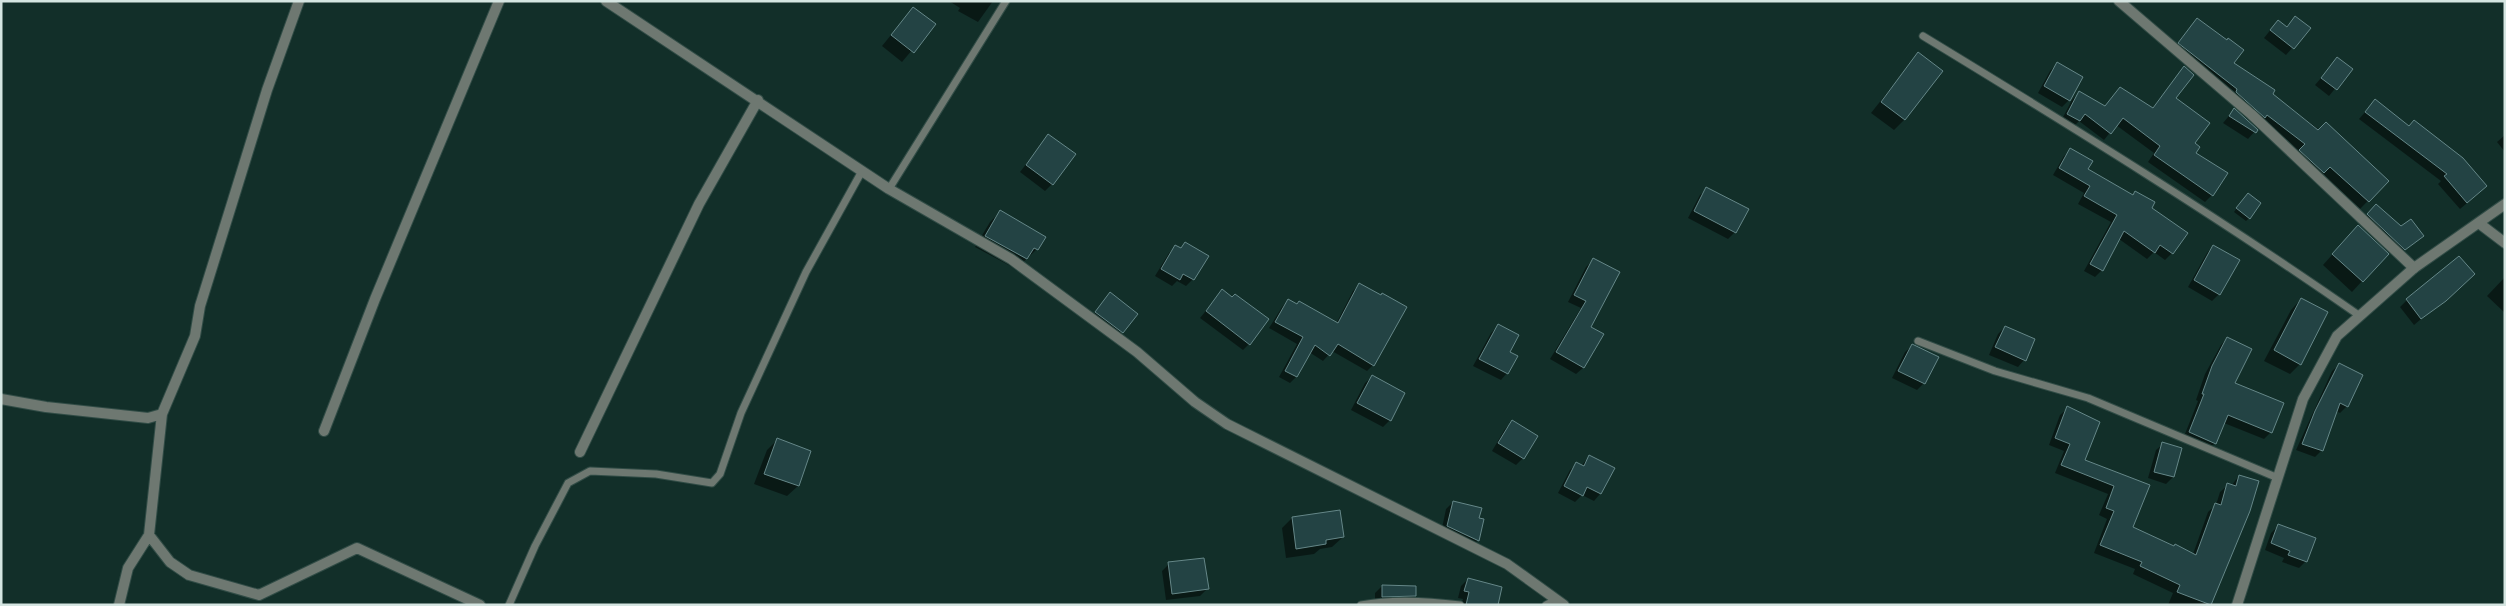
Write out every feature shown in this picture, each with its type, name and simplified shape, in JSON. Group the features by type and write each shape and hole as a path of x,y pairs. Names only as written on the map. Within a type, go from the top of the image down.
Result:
{"street":[{"path":"119,605 128,568 149,535 162,414 195,336 200,306 267,90 299,1"},
{"path":"324,431 375,299 499,1"},
{"path":"606,1 758,100 889,189 1010,259 1137,352 1195,402 1227,424 1507,564 1560,602"},
{"path":"2119,1 2251,114 2414,268"},
{"path":"580,452 699,204 758,100"},
{"path":"2237,605 2303,399 2337,336 2414,268 2480,224 2505,204"},
{"path":"2480,224 2505,243"},
{"path":"1,399 46,407 148,418 162,414"},
{"path":"149,535 170,562 189,575 258,600 357,548 480,605"}],"lane":[{"path":"889,189 1006,1"},
{"path":"1923,36 2112,151 2255,243 2360,316"},
{"path":"509,605 568,483 590,471 656,474 712,483 720,474 741,413 806,272 862,171"},
{"path":"1918,341 1995,371 2088,398 2278,478"},
{"path":"1361,605 1373,602 1437,602 1460,605"},
{"path":"1546,605 1560,602"}],"building":[{"path":"913,7 936,24 914,53 891,35"},
{"path":"2295,16 2311,28 2294,49 2270,30 2278,20 2287,27"},
{"path":"2197,18 2244,50 2234,63 2275,90 2273,94 2318,130 2326,122 2389,181 2369,202 2330,167 2324,173 2299,150 2305,144 2267,115 2265,118 2236,92 2237,89 2178,43"},
{"path":"1918,52 1943,71 1905,120 1881,102"},
{"path":"2337,57 2353,69 2337,90 2321,78"},
{"path":"2057,62 2083,77 2070,101 2044,86"},
{"path":"2184,66 2194,75 2176,98 2210,123 2195,143 2200,147 2196,153 2228,173 2213,196 2154,155 2160,146 2123,118 2111,134 2085,114 2080,121 2067,114 2079,91 2105,106 2120,87 2153,108"},
{"path":"2375,99 2409,126 2414,120 2463,158 2487,186 2467,203 2444,176 2447,174 2365,112"},
{"path":"2234,108 2258,130 2256,133 2229,116"},
{"path":"1048,134 1076,154 1053,185 1026,165"},
{"path":"2070,148 2093,161 2088,169 2133,195 2135,191 2155,202 2152,208 2188,233 2173,254 2160,245 2155,253 2124,231 2103,271 2090,264 2117,215 2084,196 2090,186 2059,168"},
{"path":"1706,187 1749,209 1736,233 1694,211"},
{"path":"2248,193 2261,203 2250,219 2236,208"},
{"path":"2376,204 2401,226 2411,219 2424,236 2405,250 2367,214"},
{"path":"1000,210 1046,237 1038,250 1034,248 1027,259 985,236"},
{"path":"2358,225 2389,254 2363,282 2332,254"},
{"path":"1185,242 1209,256 1194,280 1183,274 1180,280 1161,269 1175,245 1181,248"},
{"path":"2213,245 2240,260 2220,295 2194,280"},
{"path":"2459,256 2475,274 2446,301 2421,319 2406,299"},
{"path":"1593,258 1620,272 1591,327 1604,334 1584,368 1556,352 1586,301 1574,295"},
{"path":"1359,283 1407,307 1374,366 1338,344 1330,356 1315,345 1297,377 1285,371 1303,337 1275,322 1288,299 1297,304 1299,301 1338,323"},
{"path":"1222,289 1232,297 1235,294 1269,319 1250,345 1206,311"},
{"path":"1110,292 1138,314 1123,333 1095,312"},
{"path":"2301,298 2328,312 2301,365 2274,350"},
{"path":"1498,324 1519,335 1510,352 1518,356 1508,374 1479,359"},
{"path":"2005,326 2035,339 2026,361 1995,347"},
{"path":"2227,337 2252,349 2235,383 2284,403 2272,433 2228,415 2216,444 2189,432 2204,394 2202,394 2212,366"},
{"path":"1912,344 1939,357 1925,384 1898,371"},
{"path":"2339,363 2363,375 2348,407 2340,403 2323,451 2302,444 2315,411"},
{"path":"1372,375 1405,393 1391,421 1357,403"},
{"path":"2067,406 2100,422 2085,460 2150,485 2133,527 2174,546 2175,544 2196,555 2215,503 2221,505 2227,483 2236,486 2239,475 2259,481 2250,511 2211,605 2177,592 2180,585 2140,566 2142,562 2100,545 2114,511 2106,508 2114,486 2061,465 2070,444 2055,438"},
{"path":"1512,420 1538,436 1524,459 1498,443"},
{"path":"777,438 811,451 799,486 764,474"},
{"path":"2162,442 2182,448 2174,477 2154,472"},
{"path":"1589,455 1615,468 1601,494 1587,487 1583,496 1564,486 1576,462 1584,466"},
{"path":"1453,501 1482,508 1479,518 1484,519 1479,541 1447,526"},
{"path":"1340,510 1344,537 1326,540 1326,544 1296,549 1292,517"},
{"path":"2278,524 2316,538 2307,562 2288,555 2290,551 2271,543"},
{"path":"1204,558 1209,589 1172,594 1168,562"},
{"path":"1468,578 1502,587 1498,605 1466,605 1469,592 1464,591"},
{"path":"1382,585 1416,586 1416,596 1382,597"}]}
